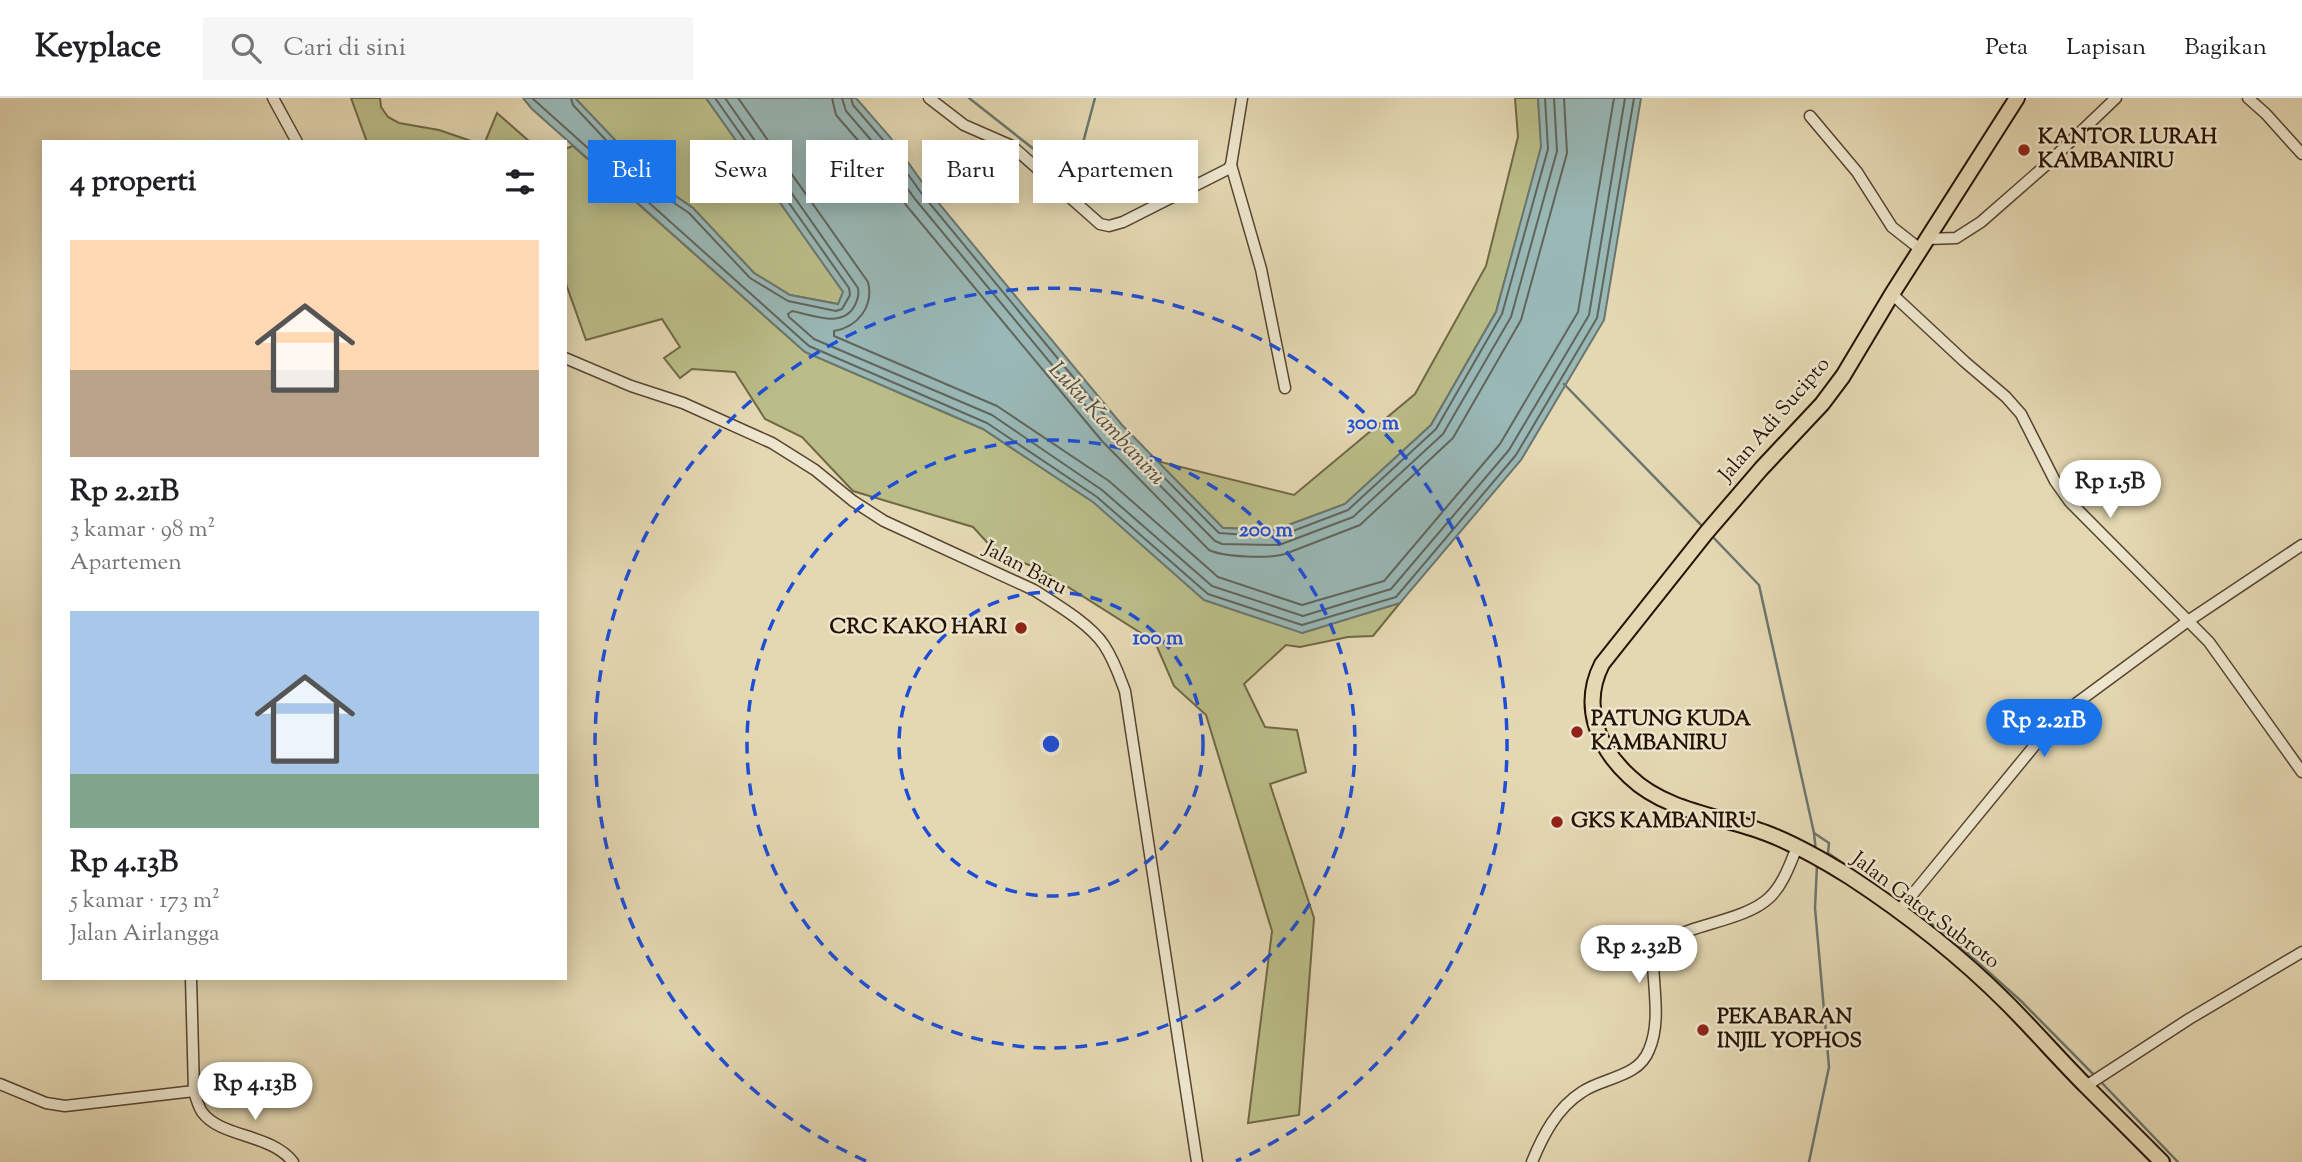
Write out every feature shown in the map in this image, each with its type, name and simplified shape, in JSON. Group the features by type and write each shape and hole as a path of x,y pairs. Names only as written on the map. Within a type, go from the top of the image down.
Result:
{"highway":[{"name":"Jalan Adi Sucipto","path":"1595,727 1592,696 1596,676 1602,664 1706,533 1760,469 1822,404 1843,376 2017,98"},
{"name":"Jalan Gatot Subroto","path":"1595,727 1615,760 1630,778 1649,792 1684,808 1746,826 1801,849 1902,907 2093,1081 2162,1162"}],"street":[{"path":"272,98 296,140"},
{"path":"929,98 964,125 1012,146 1100,224 1109,226 1225,172 1231,165"},
{"path":"1242,98 1231,165 1261,269 1285,388"},
{"path":"1810,116 1857,173 1892,227 1924,244 1956,238 1981,222 2046,166 2116,98"},
{"path":"2248,98 2302,154"},
{"path":"1892,294 2006,397 2021,414 2054,481 2070,502 2219,654 2300,765"},
{"name":"Jalan Baru","path":"567,359 631,386 683,403 772,443 816,470 853,501 884,521 1034,590 1055,603 1103,643 1115,663 1125,691 1197,1162"},
{"path":"1902,907 2058,720 2074,705 2188,621 2302,545"},
{"path":"1532,1162 1545,1133 1565,1106 1583,1091 1641,1064 1649,1051 1655,1031 1653,953 1657,946 1676,936 1752,911 1770,897 1801,849"},
{"path":"2093,1081 2189,1019 2302,952"},
{"path":"191,980 194,1091 200,1110 215,1125 278,1149 287,1154 293,1162"},
{"path":"0,1084 46,1103 65,1106 194,1091"}],"green space":[{"path":"351,98 380,98 381,107 388,117 399,123 439,130 468,140 366,140"},
{"path":"575,98 706,98 736,140 690,140 690,203 781,203 844,292 838,304 790,295 754,273 693,208 676,196 676,140 615,140"},
{"path":"1515,98 1538,98 1542,147 1496,312 1431,425 1345,504 1275,530 1223,528 1157,461 1294,495 1415,394 1486,266 1518,137"},
{"path":"497,113 528,140 486,140"},
{"path":"573,146 588,159 588,203 637,203 805,352 983,429 1093,502 1302,633 1400,603 1373,636 1348,637 1300,647 1286,645 1244,684 1265,727 1297,730 1306,772 1270,784 1314,918 1299,1115 1248,1123 1272,931 1206,715 1174,686 1155,642 1041,570 995,551 973,527 853,491 802,437 765,419 735,372 692,369 680,378 664,358 680,347 662,319 586,340 567,287 567,148"}],"water":[{"path":"523,98 575,98 615,140 588,140 588,159"},
{"name":"Luku Kambaniru","path":"706,98 856,98 892,140 806,140 806,203 908,203 908,162 922,182 922,203 939,203 1122,425 1223,528 1275,530 1345,504 1431,425 1496,312 1541,147 1538,98 1641,98 1604,320 1521,460 1400,603 1302,633 1204,600 1093,502 983,429 805,352 638,203 676,203 676,196 693,208 754,273 790,295 838,304 843,292 780,203 792,203 792,140 736,140"}],"waterway":[{"path":"969,98 1073,180 1095,98"},
{"path":"1564,384 1703,527"},
{"path":"1710,534 1759,585 1816,852"},
{"path":"1814,833 1829,843 1828,853 1945,933 2021,1001 2095,1076"},
{"path":"1809,1162 1829,1067 1815,908 1817,865"},
{"path":"2100,1081 2178,1162"}],"place":[{"name":"KANTOR LURAH KAMBANIRU","path":"2024,150"},
{"name":"CRC KAKO HARI","path":"1021,628"},
{"name":"PATUNG KUDA KAMBANIRU","path":"1577,732"},
{"name":"GKS KAMBANIRU","path":"1557,822"},
{"name":"PEKABARAN INJIL YOPHOS","path":"1703,1030"}]}
